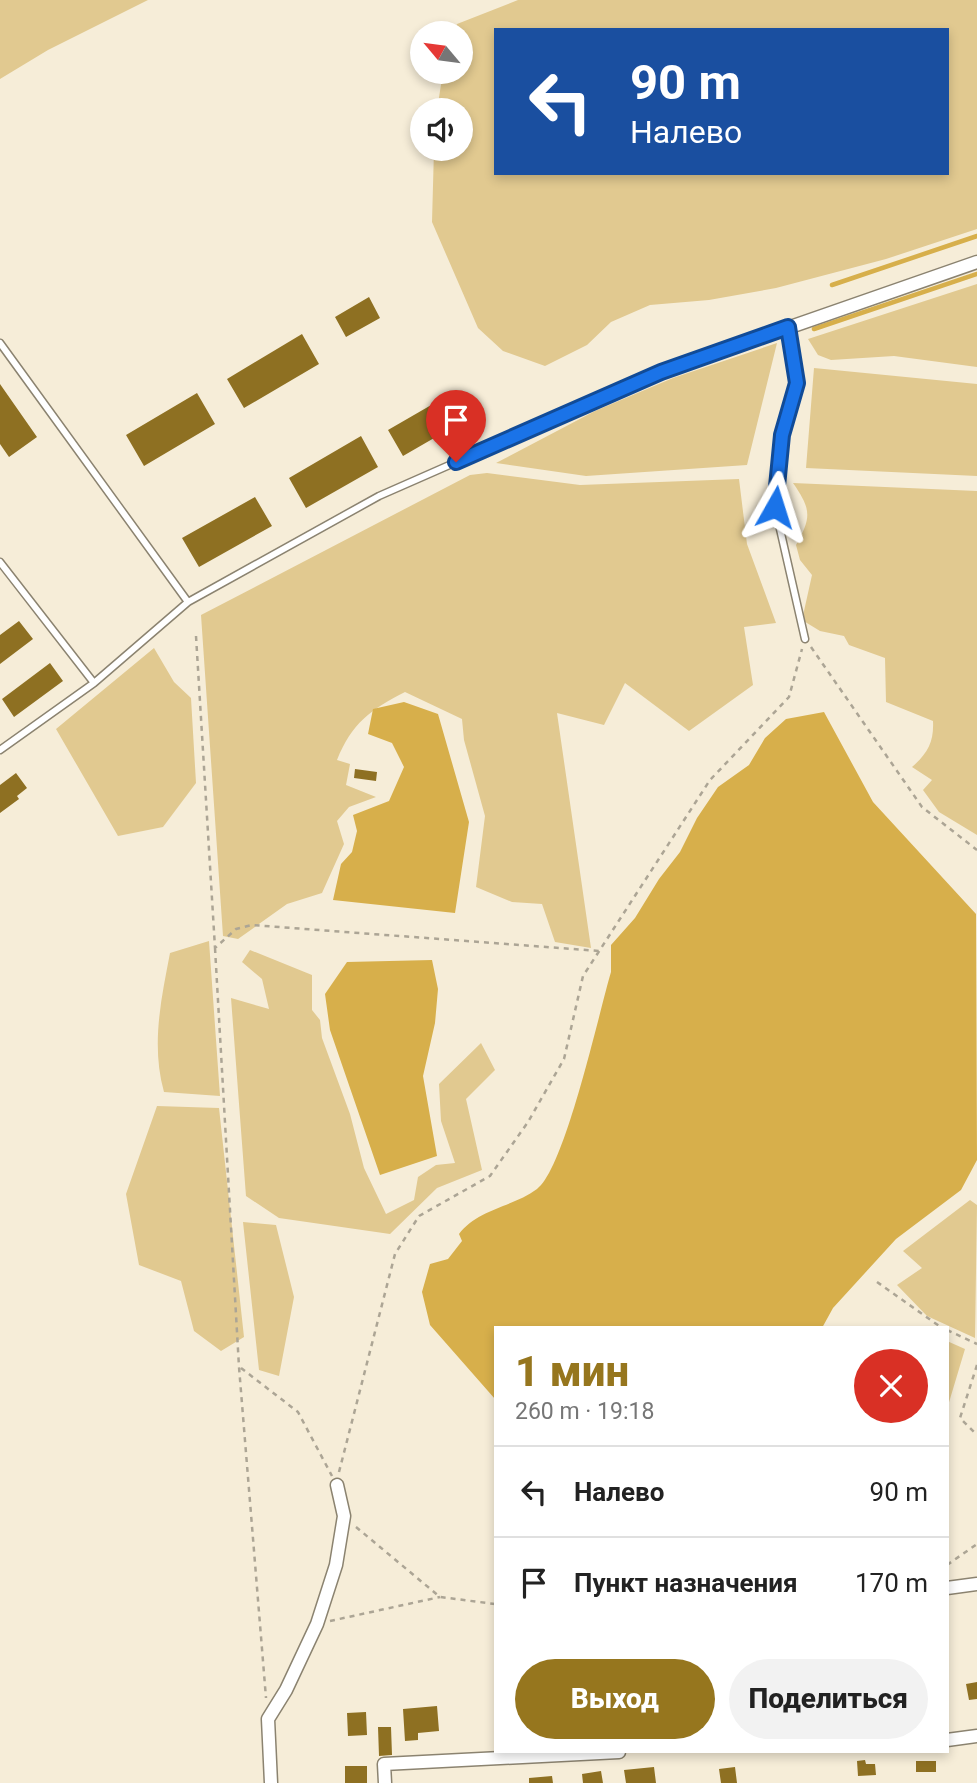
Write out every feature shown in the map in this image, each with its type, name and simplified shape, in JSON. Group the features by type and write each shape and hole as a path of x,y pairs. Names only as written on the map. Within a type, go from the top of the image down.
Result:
{"street":[{"path":"661,372 977,262"},
{"path":"271,1783 268,1719 286,1690 317,1624 336,1565 344,1516 337,1485"},
{"path":"949,1588 977,1584"},
{"path":"949,1740 977,1736"},
{"path":"385,1783 384,1764 600,1753"}],"lane":[{"path":"788,327 797,383 782,435 775,507 805,639"},
{"path":"0,343 188,602"},
{"path":"0,750 94,683 188,602 379,496 661,372"},
{"path":"0,562 94,683"}],"path":[{"path":"197,636 239,1367 268,1719"},
{"path":"805,639 922,807 977,850"},
{"path":"337,1485 348,1428 395,1254 419,1216 490,1176 528,1122 564,1059 583,976 710,780 789,697 805,639"},
{"path":"215,948 236,929 252,925 600,951"},
{"path":"877,1282 941,1326"},
{"path":"949,1331 977,1344"},
{"path":"977,1365 960,1418 977,1435"},
{"path":"239,1367 298,1412 337,1485"},
{"path":"344,1516 440,1597"},
{"path":"949,1564 977,1544"},
{"path":"317,1624 440,1597 494,1604"}],"shaded area":[{"path":"0,0 148,0 48,50 0,79"},
{"path":"518,0 977,0 977,229 886,259 776,288 709,300 650,305 611,322 587,345 545,366 503,351 478,328 432,222 434,161 473,161 473,98 439,98 441,84 473,84 473,21 465,21"},
{"path":"977,284 977,367 894,356 831,360 818,355 808,339"},
{"path":"777,343 747,465 586,476 496,463 595,411 673,378"},
{"path":"814,368 977,384 977,476 806,468"},
{"path":"487,473 580,485 739,479 747,544 776,623 744,627 753,685 689,731 625,683 604,725 557,713 591,948 555,942 542,904 512,902 476,887 485,816 464,740 462,719 405,692 372,712 356,727 337,760 350,764 346,785 376,797 349,807 337,821 344,844 322,893 287,904 238,939 223,936 201,615 470,475"},
{"path":"793,483 977,491 977,835 939,812 923,790 932,780 912,767 929,747 933,721 886,702 885,658 849,645 844,636 820,631 802,620 812,575 800,560 796,545 805,527 807,513"},
{"path":"154,648 174,682 191,698 196,783 163,827 118,836 56,729"},
{"path":"404,702 438,714 469,822 455,913 333,900 341,864 352,852 357,831 353,815 389,801 404,767 392,743 368,734 373,709"},
{"path":"824,712 873,802 976,914 977,1160 961,1190 896,1239 833,1308 823,1326 494,1326 494,1398 430,1325 422,1292 430,1264 448,1259 462,1241 459,1234 476,1219 528,1195 548,1176 570,1122 590,1053 611,972 611,945 635,918 659,879 680,852 697,818 718,787 749,765 765,738 786,719"},
{"path":"209,941 220,1096 164,1092 158,1040 170,953"},
{"path":"250,950 312,975 312,1010 320,1020 322,1038 350,1114 364,1168 386,1214 414,1200 418,1177 436,1165 455,1163 441,1121 439,1084 481,1043 495,1070 466,1099 482,1170 437,1188 390,1234 279,1218 246,1196 231,998 269,1009 262,979 242,962"},
{"path":"432,960 438,989 435,1023 423,1076 437,1156 380,1175 330,1030 325,994 347,962"},
{"path":"157,1106 219,1108 244,1337 221,1351 194,1331 181,1281 139,1265 126,1194"},
{"path":"970,1200 977,1205 975,1338 927,1316 897,1285 922,1268 903,1251"},
{"path":"243,1222 276,1225 294,1297 279,1376 259,1370"},
{"path":"949,1342 965,1349 949,1402"}],"building":[{"path":"369,297 380,318 346,337 335,317"},
{"path":"302,334 319,364 244,408 227,379"},
{"path":"0,384 37,437 9,457 0,444"},
{"path":"197,393 215,424 144,466 126,435"},
{"path":"433,404 448,430 403,456 388,430"},
{"path":"361,436 378,467 306,508 289,478"},
{"path":"255,497 272,526 199,567 182,538"},
{"path":"19,621 33,639 0,664 0,635"},
{"path":"50,663 63,681 14,717 2,699"},
{"path":"355,769 377,772 376,781 354,778"},
{"path":"16,773 27,788 17,796 19,799 0,813 0,785"},
{"path":"977,1682 977,1699 969,1700 966,1684"},
{"path":"437,1706 439,1731 418,1733 418,1740 405,1741 403,1709"},
{"path":"366,1712 367,1735 348,1736 347,1713"},
{"path":"378,1727 391,1727 392,1755 379,1756"},
{"path":"865,1760 866,1764 875,1764 876,1775 858,1776 857,1761"},
{"path":"916,1761 936,1761 936,1772 916,1772"},
{"path":"345,1766 367,1766 367,1783 345,1783"},
{"path":"654,1767 656,1783 626,1783 624,1770"},
{"path":"735,1767 737,1783 721,1783 719,1769"},
{"path":"601,1771 603,1783 583,1783 582,1774"},
{"path":"552,1776 553,1783 529,1783 529,1778"}],"waterway":[{"path":"832,285 977,236"},
{"path":"814,329 977,274"}],"route":[{"path":"456,462 661,372 788,327 797,383 782,435 775,507"}]}
